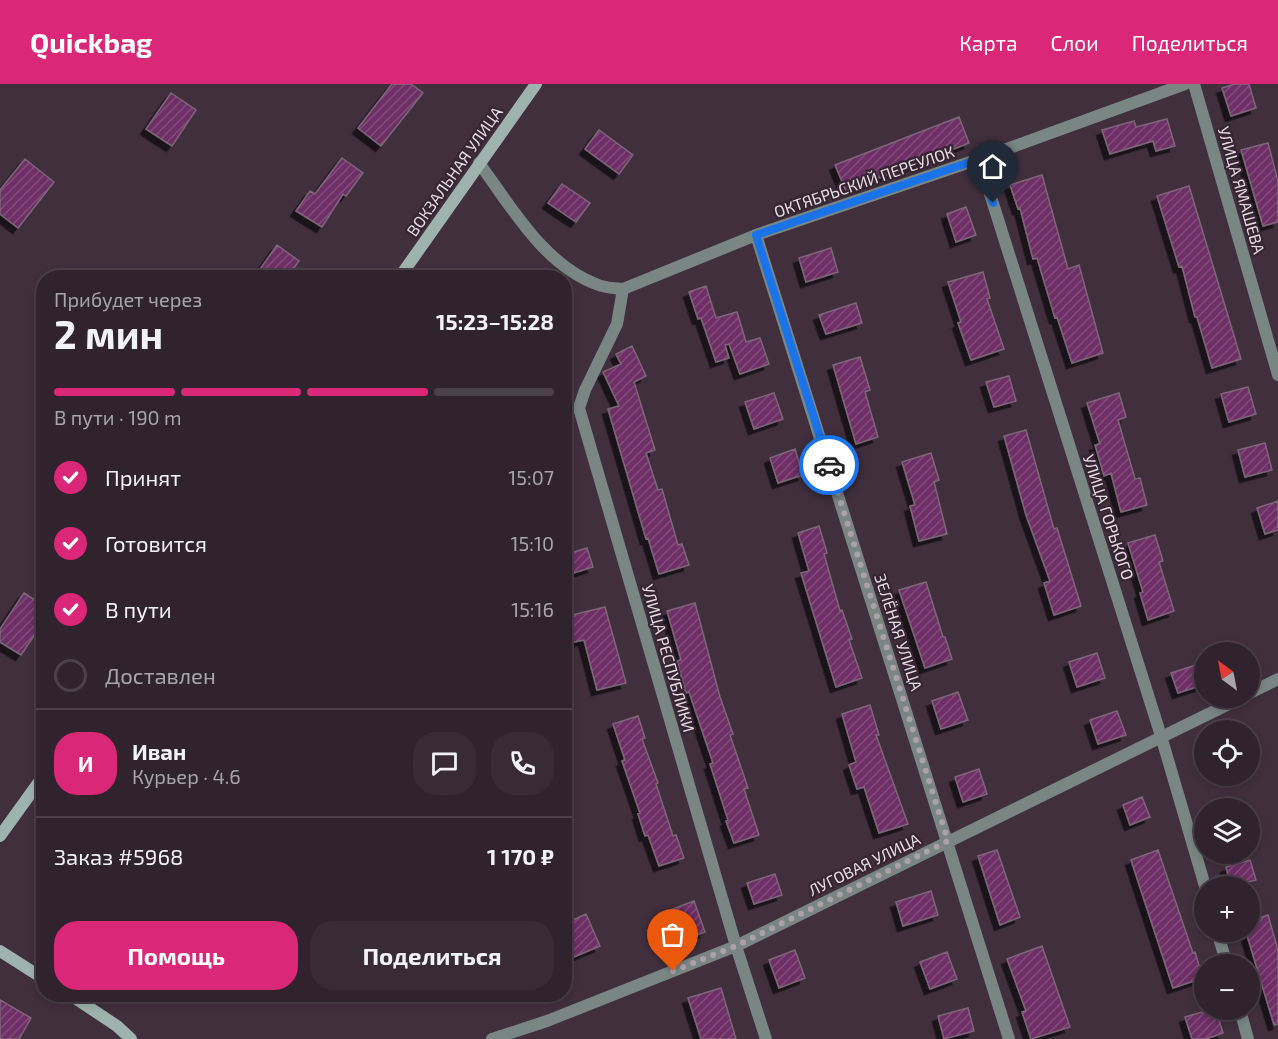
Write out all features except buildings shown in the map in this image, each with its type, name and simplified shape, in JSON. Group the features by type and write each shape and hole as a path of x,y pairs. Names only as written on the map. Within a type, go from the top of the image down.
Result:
{"street":[{"name":"ВОКЗАЛЬНАЯ УЛИЦА","path":"405,270 536,84"},
{"name":"ОКТЯБРЬСКИЙ ПЕРЕУЛОК","path":"623,289 756,235 979,159 1185,84"},
{"name":"УЛИЦА ЯМАШЕВА","path":"1194,84 1278,375"},
{"name":"УЛИЦА ГОРЬКОГО","path":"979,159 1161,736 1202,876"},
{"path":"479,163 537,242 569,270"},
{"name":"ЗЕЛЁНАЯ УЛИЦА","path":"756,235 1009,1039"},
{"path":"572,272 598,286 623,289"},
{"name":"УЛИЦА РЕСПУБЛИКИ","path":"623,289 617,324 585,390 579,408 736,946 766,1039"},
{"path":"1260,688 1278,680"},
{"name":"ЛУГОВАЯ УЛИЦА","path":"492,1039 547,1021 736,946 1220,708"},
{"path":"0,836 36,786"},
{"path":"0,951 36,974"},
{"path":"81,1002 117,1026 131,1039"},
{"path":"1243,1020 1248,1039"}],"way so far":[{"path":"673,971 736,946 948,841 829,465"}],"route":[{"path":"829,465 756,235 979,159 993,203"}]}
